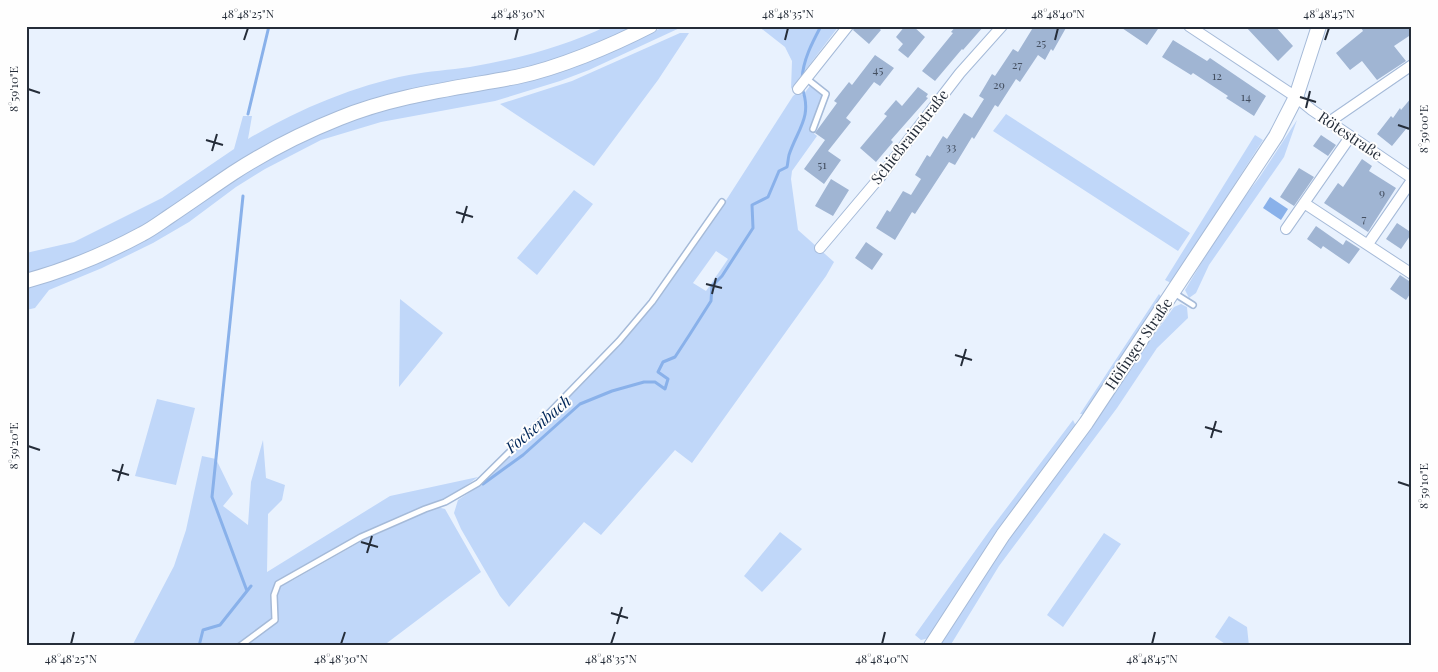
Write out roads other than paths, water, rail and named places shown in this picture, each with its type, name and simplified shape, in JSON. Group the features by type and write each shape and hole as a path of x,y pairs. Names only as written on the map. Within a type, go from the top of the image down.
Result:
{"street":[{"path":"26,281 88,260 143,234 266,152 297,136 342,117 374,106 518,76 557,65 597,50 650,26"},
{"path":"798,88 848,26"},
{"name":"Schießrainstraße","path":"820,248 880,176 960,73 1002,26"},
{"name":"Rötestraße","path":"1189,26 1296,97 1412,179"},
{"name":"Höfinger Straße","path":"931,646 1003,534 1086,423 1174,293 1275,137 1296,97 1319,26"},
{"path":"1329,122 1412,65"},
{"path":"1286,229 1350,136"},
{"path":"1368,244 1412,179"},
{"path":"1304,203 1412,274"}],"lane":[{"path":"806,79 826,94 814,129"},
{"path":"240,646 275,620 274,595 278,584 361,537 445,502 478,483 550,412 619,340 652,302 722,202"},
{"path":"1174,293 1193,305"}],"water":[{"path":"1270,197 1288,209 1281,220 1263,208"}],"waterway":[{"path":"248,114 269,26"},
{"name":"Fockenbach","path":"802,79 806,58 821,26"},
{"name":"Fockenbach","path":"483,484 523,455 580,404 612,391 644,382 655,382 665,389 668,379 658,372 663,362 675,357 711,301 712,286 722,276 753,228 752,205 768,197 779,171 787,167 792,146 805,115 806,107 802,88"},
{"path":"243,196 212,497 247,591"},
{"name":"Fockenbach","path":"199,646 203,630 220,625 251,586"}]}
